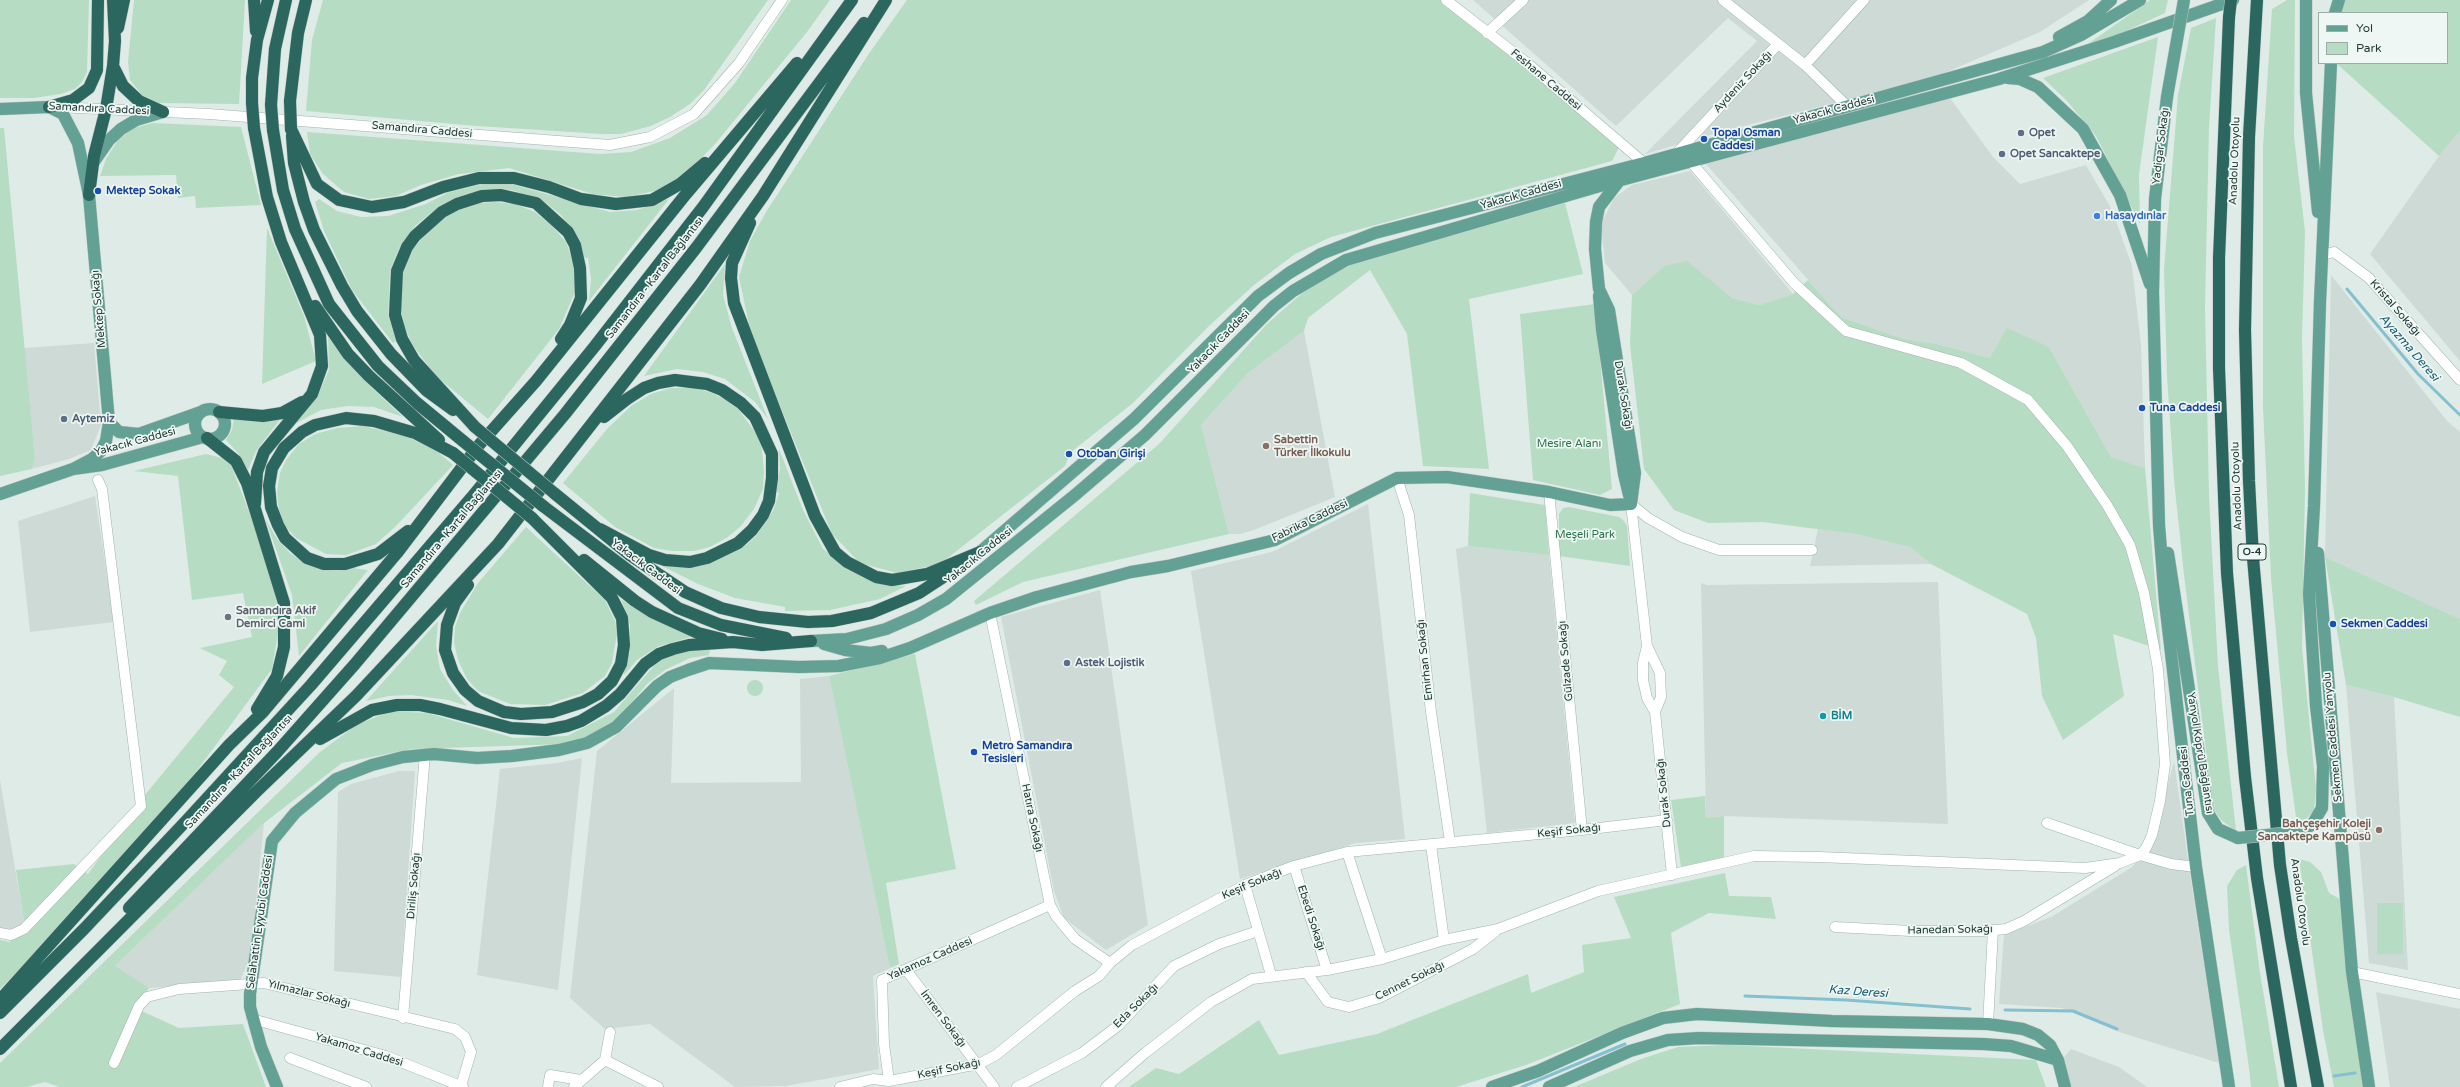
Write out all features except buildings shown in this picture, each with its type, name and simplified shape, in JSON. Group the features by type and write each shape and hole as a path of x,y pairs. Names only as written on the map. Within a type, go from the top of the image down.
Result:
{"highway":[{"path":"49,106 73,100 89,88 97,70 98,0"},
{"path":"89,195 93,163 106,109 113,66 115,41 113,0"},
{"path":"115,41 124,0"},
{"path":"254,0 257,40"},
{"path":"254,504 257,472 264,452 312,394 322,366 320,335 281,242 267,197 254,128 252,78 257,40 268,0"},
{"name":"Yakacık Caddesi","path":"286,0 276,49 271,105 273,130 284,190 295,228 329,304 378,366 417,403 542,506 678,608 698,618 728,627 769,636 811,641"},
{"path":"306,0 298,33 290,101 294,163 304,202 329,262 357,311 391,354 427,391 475,427"},
{"path":"0,1000 230,745 263,712 397,553 479,446 536,381 686,194 748,124 848,0"},
{"name":"Samandıra - Kartal Bağlantısı","path":"0,1013 84,929 311,685 472,498 596,346 694,219 852,0"},
{"name":"Samandıra - Kartal Bağlantısı","path":"0,1038 95,944 277,752 438,566 565,414 696,248 881,0"},
{"path":"532,518 612,598 622,618 624,645 621,664 612,681 598,694 583,702 559,710 516,714 496,710 478,701 465,690 453,674 444,650 447,625 455,603 498,544 700,286 763,196 886,0"},
{"name":"Anadolu Otoyolu","path":"2232,0 2219,274 2219,368 2227,573 2245,777 2257,878 2291,1087"},
{"name":"Anadolu Otoyolu","path":"2257,0 2248,137 2245,330 2252,543 2280,865 2291,938 2318,1087"},
{"path":"113,66 123,86 128,91 139,101 163,112"},
{"path":"291,129 317,184 339,200 372,207 404,202 443,187 479,178 514,178 549,187 581,199 616,204 652,200 680,184 748,124"},
{"path":"475,427 414,360 402,339 395,315 397,271 407,247 432,220 457,204 482,196 501,195 536,203 568,232 575,245 580,268 580,298 570,325 536,381"},
{"path":"763,196 732,263 731,278 734,303 824,535 835,552 847,562 876,577 892,580 927,574 980,552"},
{"path":"281,242 320,316 348,354 385,392 453,453 634,601 652,612 698,633 733,642 762,645 811,641"},
{"path":"580,439 627,399 644,388 675,380 707,384 722,390 741,403 755,417 772,454 769,501 763,516 738,543 723,552 690,562 664,560 649,555 600,529"},
{"path":"219,412 263,416 282,413 296,407 312,394"},
{"path":"441,495 409,530 378,554 345,564 324,564 307,558 285,538 271,507 269,486 272,468 284,448 315,425 346,418 374,420 415,433 453,453"},
{"name":"Yakacık Caddesi","path":"475,427 554,493 656,574 685,592 720,608 759,617 808,622 854,618 888,608 931,587 980,552"},
{"path":"205,438 236,461 254,504 284,603 284,646 277,676 259,706 230,745"},
{"path":"0,1049 257,791 356,696 498,544"},
{"path":"257,791 322,737 372,710 397,705 420,705 511,728 546,730 567,726 581,721 606,706 620,694 636,672 659,654 689,645 733,642"}],"main road":[{"path":"2010,62 2088,21 2111,0"},
{"path":"2010,62 2043,52 2081,35 2140,0"},
{"name":"Yadigar Sokağı","path":"2153,293 2155,199 2167,97 2184,0"},
{"path":"1999,79 2114,42 2232,0"},
{"path":"2306,0 2306,93 2322,256"},
{"path":"2335,12 2339,0"},
{"name":"Yakacık Caddesi","path":"980,552 1134,419 1258,296 1307,262 1356,239 1644,163 2010,62"},
{"path":"2314,506 2322,256 2331,64"},
{"path":"1999,79 2010,78 2030,82 2044,92 2083,129 2120,195 2153,293 2157,473"},
{"name":"Yakacık Caddesi","path":"811,641 847,638 886,629 918,615 946,599 1075,495 1145,435 1269,310 1293,291 1332,268 1363,254 1619,181 1999,79"},
{"name":"Samandıra Caddesi","path":"0,109 49,106"},
{"name":"Mektep Sokağı","path":"49,106 63,114 71,125 78,143 89,195 109,422"},
{"path":"93,163 109,140 121,129 136,120 163,112"},
{"name":"Durak Sokağı","path":"1619,181 1599,207 1596,222 1595,250 1602,330 1622,459 1631,504"},
{"name":"Yakacık Caddesi","path":"0,494 73,470 102,465 205,438 218,437 224,430 225,420 219,412 210,409 139,434 119,432 109,422"},
{"path":"201,412 196,425 205,438"},
{"name":"Yakacık Caddesi","path":"73,470 92,459 101,451 106,441 109,422"},
{"name":"Yanyol Köprü Bağlantısı","path":"2157,473 2208,813 2218,829 2238,838 2296,832 2312,825 2322,808 2323,766 2316,706 2309,594 2314,506"},
{"name":"Tuna Caddesi","path":"2157,473 2158,525 2165,602 2196,867 2229,1087"},
{"name":"Fabrika Caddesi","path":"990,613 1131,572 1168,566 1275,540 1397,478 1447,477 1549,492 1610,505 1631,504"},
{"name":"Sekmen Caddesi Yanyolu","path":"2314,506 2352,972 2369,1087"},
{"name":"Selahattin Eyyubi Caddesi","path":"277,1087 252,1019 250,994 272,840 295,813 336,779 372,765 425,754 477,758 512,756 559,750 586,743 616,727 657,686 670,677 709,663 839,666 880,658 910,648 990,613"},
{"path":"811,641 845,650 871,653 910,648"},
{"path":"1492,1087 1538,1071 1622,1033 1662,1018 1697,1014 1832,1021 1988,1024 2023,1029 2038,1035 2050,1045 2058,1060 2065,1087"},
{"path":"1549,1087 1630,1051 1668,1040 1699,1038 1990,1044 2011,1046 2058,1060"}],"street":[{"name":"Samandıra Caddesi","path":"49,106 217,114 610,145 650,137 694,114 738,63 782,0"},
{"name":"Feshane Caddesi","path":"1446,0 1526,62 1644,163"},
{"path":"1487,33 1523,0"},
{"path":"1723,0 1805,65 1848,107"},
{"path":"1805,65 1864,0"},
{"name":"Aydeniz Sokağı","path":"1676,154 1778,44"},
{"path":"1106,1087 1145,1053 1212,1002 1252,979 1271,975 1327,970 1382,959 1444,940 1498,929 1598,891 1754,856 1819,857 2084,868 2120,863 2140,855 2152,835 2160,801 2165,764 2158,669 2144,592 2130,545 2107,505 2067,446 2028,400 1961,363 1846,331 1789,278 1691,162"},
{"name":"Kristal Sokağı","path":"2322,256 2334,252 2369,278 2460,380"},
{"name":"Emirhan Sokağı","path":"1397,478 1409,515 1431,712 1450,842"},
{"path":"0,933 11,935 24,929 141,806 102,489 98,480"},
{"name":"Gülzade Sokağı","path":"1549,492 1582,830"},
{"path":"1631,504 1648,518 1682,536 1718,550 1812,550"},
{"name":"Durak Sokağı","path":"1631,504 1647,646 1660,673 1661,697 1655,712"},
{"name":"Hatıra Sokağı","path":"990,613 1050,905"},
{"name":"Durak Sokağı","path":"1647,646 1643,663 1643,680 1647,698 1655,712 1672,875"},
{"name":"Diriliş Sokağı","path":"403,1018 425,754"},
{"name":"Keşif Sokağı","path":"889,1081 979,1064 996,1055 1018,1040 1075,991 1099,976 1110,963 1132,944 1245,885 1294,866 1347,852 1582,830 1667,820"},
{"path":"2047,823 2140,855 2171,864 2196,867"},
{"path":"1431,845 1444,940"},
{"path":"1347,852 1382,959"},
{"name":"Hanedan Sokağı","path":"1835,927 1911,931 2006,929 2024,921 2120,863"},
{"name":"Ebedi Sokağı","path":"1294,866 1327,970"},
{"path":"1245,885 1271,975"},
{"path":"1050,905 1056,916 1075,939 1110,963"},
{"name":"Yakamoz Caddesi","path":"889,1081 881,986 882,980 1050,905"},
{"name":"Cennet Sokağı","path":"1306,972 1328,1002 1349,1007 1379,998 1399,988 1473,949 1498,929"},
{"path":"1988,1024 1993,930"},
{"name":"Eda Sokağı","path":"1016,1087 1082,1053 1119,1025 1174,966 1219,944 1258,931"},
{"name":"İmren Sokağı","path":"907,970 979,1064 994,1087"},
{"path":"2352,972 2460,994"},
{"name":"Yılmazlar Sokağı","path":"114,1063 139,1006 148,997 179,989 251,982 281,986 403,1018 455,1029 465,1037 471,1052 462,1087"},
{"name":"Yakamoz Caddesi","path":"252,1019 386,1056 462,1087"},
{"path":"548,1087 550,1075 577,1083 592,1073 605,1060 610,1032"},
{"path":"290,1058 366,1087"},
{"path":"605,1060 658,1087"},
{"path":"840,1087 873,1079 889,1081"}],"shaded area":[{"path":"1473,0 2089,0 2040,32 1935,77 1717,133 1645,154 1757,41 1728,18 1616,126"},
{"path":"1950,98 1993,157 2020,184 2086,165 2112,210 2132,266 2141,345 2145,468 2111,457 2049,347 1990,358 1937,344 1904,339 1841,317 1706,164"},
{"path":"2460,131 2460,361 2370,254 2439,156"},
{"path":"1690,171 1793,294 1760,305 1732,298 1714,285 1664,266 1632,295 1605,263 1601,224 1614,198 1632,185"},
{"path":"2331,275 2447,421 2460,432 2460,619 2325,557"},
{"name":"Sabettin Türker İlkokulu","path":"1304,331 1335,497 1254,530 1241,534 1229,534 1201,425 1248,373"},
{"name":"Aytemiz","path":"94,343 101,425 91,450 69,459 32,469 35,459 24,348"},
{"path":"95,496 114,622 30,632 18,521"},
{"path":"1368,504 1405,839 1356,843 1240,879 1191,571 1272,552"},
{"path":"1818,529 1855,534 1910,547 1931,564 1810,566"},
{"path":"1468,546 1549,555 1575,823 1487,833 1456,549"},
{"name":"BİM","path":"1938,582 1948,824 1724,816 1706,818 1701,583 1707,585"},
{"path":"1100,590 1148,925 1106,950 1064,918 1054,891 1001,617"},
{"path":"829,676 890,968 873,976 879,1069 786,1086 735,1087 650,1024 605,1029 570,998 597,751 674,688 671,783 801,782 800,679"},
{"name":"Bahçeşehir Koleji Sancaktepe Kampüsü","path":"2346,685 2394,697 2408,970 2369,963"},
{"path":"582,758 558,990 477,975 500,769 557,763"},
{"path":"2174,761 2219,1063 2119,1032 2062,1008 1999,1004 2004,935 2051,917 2132,867 2153,841"},
{"path":"399,771 415,771 401,977 334,971 338,792 351,784"},
{"path":"0,780 24,921 16,933 0,928"},
{"path":"264,823 251,954 240,981 149,988 114,967"},
{"path":"2376,992 2460,1009 2460,1087 2390,1087"},
{"path":"2071,1049 2119,1067 2147,1087 2071,1087 2064,1057"}],"green space":[{"path":"0,0 89,0 87,72 82,82 75,89 61,94 34,98 0,98"},
{"path":"134,0 245,0 239,104 157,103 142,95 130,80 128,62"},
{"path":"323,0 768,0 704,90 690,104 670,117 651,126 621,134 602,134 477,126 306,111 312,40"},
{"path":"791,0 830,0 807,32 715,144 682,178 655,191 625,197 593,194 509,168 459,174 421,185 396,196 369,199 344,192 323,174 310,154 307,132 600,154 631,152 670,138 707,115 735,83"},
{"path":"907,0 1444,0 1619,147 1612,161 1331,237 1295,254 1254,285 1209,326 1133,403 1071,452 1065,466 940,564 897,573 860,563 832,534 751,334 739,277 750,241 766,212 870,52"},
{"path":"2150,0 2168,0 2165,13 2113,37 2088,44"},
{"path":"2287,0 2295,0 2294,136 2305,232 2302,338 2305,491 2302,647 2316,789 2314,811 2305,820 2297,824 2287,753 2271,578 2263,407 2263,147 2272,9"},
{"path":"2343,0 2460,0 2460,131 2439,156 2337,64 2448,64 2448,12 2338,12"},
{"path":"2216,18 2209,128 2205,307 2209,495 2218,666 2236,831 2221,820 2213,808 2184,575 2174,480 2167,376 2164,269 2178,95 2191,28"},
{"path":"2158,37 2139,175 2140,224 2096,136 2066,100 2043,78"},
{"path":"153,123 241,127 261,205 196,208 195,196 178,198 176,175 100,176 106,159 118,140 133,128"},
{"path":"0,128 4,128 35,459 32,469 0,476"},
{"path":"483,184 511,184 610,212 637,210 669,199 589,301 591,279 588,258 585,258 574,232 560,214 542,200 512,190 485,189 458,197 438,207 415,226 399,248 390,271 388,315 396,341 393,343 352,290 324,231 315,202 319,199 337,211 361,217 388,216 426,204 447,193"},
{"path":"494,202 515,204 535,212 551,225 566,242 574,265 575,292 559,329 488,419 436,376 412,344 404,325 400,305 402,276 413,249 432,227 455,211 474,204"},
{"path":"1565,203 1583,274 1469,299 1489,469 1423,466 1407,334 1370,270 1308,318 1304,331 1248,373 1201,425 1229,534 1023,582 976,605 974,601 1159,444 1267,324 1309,287 1351,265"},
{"path":"267,228 304,316 316,361 262,384"},
{"path":"1687,261 1732,298 1760,305 1793,294 1808,280 1841,317 1904,339 1937,344 1990,358 2007,328 2049,347 2111,457 2145,468 2161,650 2113,634 2124,696 2063,740 2042,696 2036,638 2027,614 1931,564 1910,547 1855,534 1763,522 1708,523 1674,510 1644,469 1630,345 1632,295 1664,266"},
{"path":"725,264 723,295 732,328 768,419 755,402 725,379 703,372 677,369 644,376"},
{"name":"Mesire Alanı","path":"1595,304 1612,489 1600,495 1533,480 1520,314"},
{"path":"328,337 372,388 403,417 374,407 348,406 321,410 291,426 317,398 329,370"},
{"path":"671,388 695,388 712,393 726,400 738,409 761,440 764,471 763,489 754,509 741,526 728,537 710,547 694,551 672,551 654,548 615,527 563,483 607,429 631,406 651,394"},
{"path":"234,417 281,418 256,451 248,470 238,453 226,440 232,430"},
{"path":"361,426 400,434 434,449 453,465 396,526 376,544 346,555 326,554 296,538 285,526 279,510 277,492 280,473 286,460 299,444 315,434 337,428"},
{"path":"779,449 803,510 823,549 862,577 884,585 906,586 880,599 830,610 785,611 785,607 735,598 698,584 658,564 678,566 744,543 746,545 756,536 773,511 779,493 776,491 780,469"},
{"path":"206,454 222,458 231,465 270,567 280,620 272,669 187,784 55,934 0,989 0,940 10,942 24,921 16,870 74,864 88,874 144,796 234,687 219,675 227,661 200,648 252,637 243,593 192,600 178,476 134,471"},
{"path":"1470,493 1545,505 1549,555 1468,546"},
{"name":"Meşeli Park","path":"1569,507 1619,517 1624,521 1627,526 1630,566 1559,556 1559,514 1563,508"},
{"path":"265,518 277,539 290,553 303,562 336,571 352,568 368,570 299,656 292,595"},
{"path":"526,527 605,600 615,621 617,634 612,663 605,676 583,693 545,705 510,704 478,691 467,679 458,660 454,643 455,627 460,613 478,583"},
{"path":"2325,557 2460,619 2460,717 2394,697 2346,685"},
{"path":"621,599 635,608 694,636 659,646 637,660 624,675 623,672 630,652 630,625"},
{"path":"438,621 436,646 440,669 453,690 467,706 448,700 411,695 389,696 366,701"},
{"path":"691,649 710,649 709,655 690,658 665,670 648,683 619,717 591,735 566,744 411,749 342,763 264,823 115,966 149,988 135,1008 179,1028 243,1024 266,1087 60,1087 45,1082 27,1087 0,1087 0,1063 320,752 355,726 390,711 427,713 514,738 567,736 614,712 659,660"},
{"path":"915,654 956,869 886,883 899,964 890,968 829,676"},
{"path":"752,680 758,680 763,685 761,694 758,696 752,696 747,691 747,685"},
{"path":"1705,796 1706,818 1724,816 1724,859 1681,867 1671,800"},
{"path":"2299,859 2310,862 2321,872 2329,893 2342,900 2370,1087 2334,1087 2323,1030"},
{"path":"2246,865 2260,973 2279,1087 2251,1087 2229,930 2227,886 2237,870"},
{"path":"1725,873 1729,896 1771,897 1776,919 1709,913 1671,933 1680,1004 1526,1065 1456,1087 1129,1087 1156,1068 1179,1074 1259,1020 1279,1055 1377,1034 1528,974 1531,993 1584,972 1582,945 1631,938 1614,897"},
{"path":"2377,903 2403,903 2403,954 2377,954"},
{"path":"1727,1045 2036,1060 2046,1087 1574,1087 1641,1059 1678,1047"}],"waterway":[{"name":"Ayazma Deresi","path":"2347,289 2418,374 2460,415"},
{"name":"Kaz Deresi","path":"1745,996 1846,1000 1970,1009"},
{"name":"Kaz Deresi","path":"2005,1010 2073,1011 2117,1029"},
{"name":"Kaz Deresi","path":"1522,1087 1625,1044"},
{"name":"Kaz Deresi","path":"2334,1076 2355,1073"}],"place":[{"name":"Opet","path":"2021,133"},
{"name":"Topal Osman Caddesi","path":"1704,139"},
{"name":"Opet Sancaktepe","path":"2002,154"},
{"name":"Mektep Sokak","path":"98,191"},
{"name":"Hasaydınlar","path":"2097,216"},
{"name":"Tuna Caddesi","path":"2142,408"},
{"name":"Aytemiz","path":"64,419"},
{"name":"Sabettin Türker İlkokulu","path":"1266,446"},
{"name":"Otoban Girişi","path":"1069,454"},
{"name":"Samandıra Akif Demirci Cami","path":"228,617"},
{"name":"Sekmen Caddesi","path":"2333,624"},
{"name":"Astek Lojistik","path":"1067,663"},
{"name":"BİM","path":"1823,716"},
{"name":"Metro Samandıra Tesisleri","path":"974,752"},
{"name":"Bahçeşehir Koleji Sancaktepe Kampüsü","path":"2379,830"}]}
